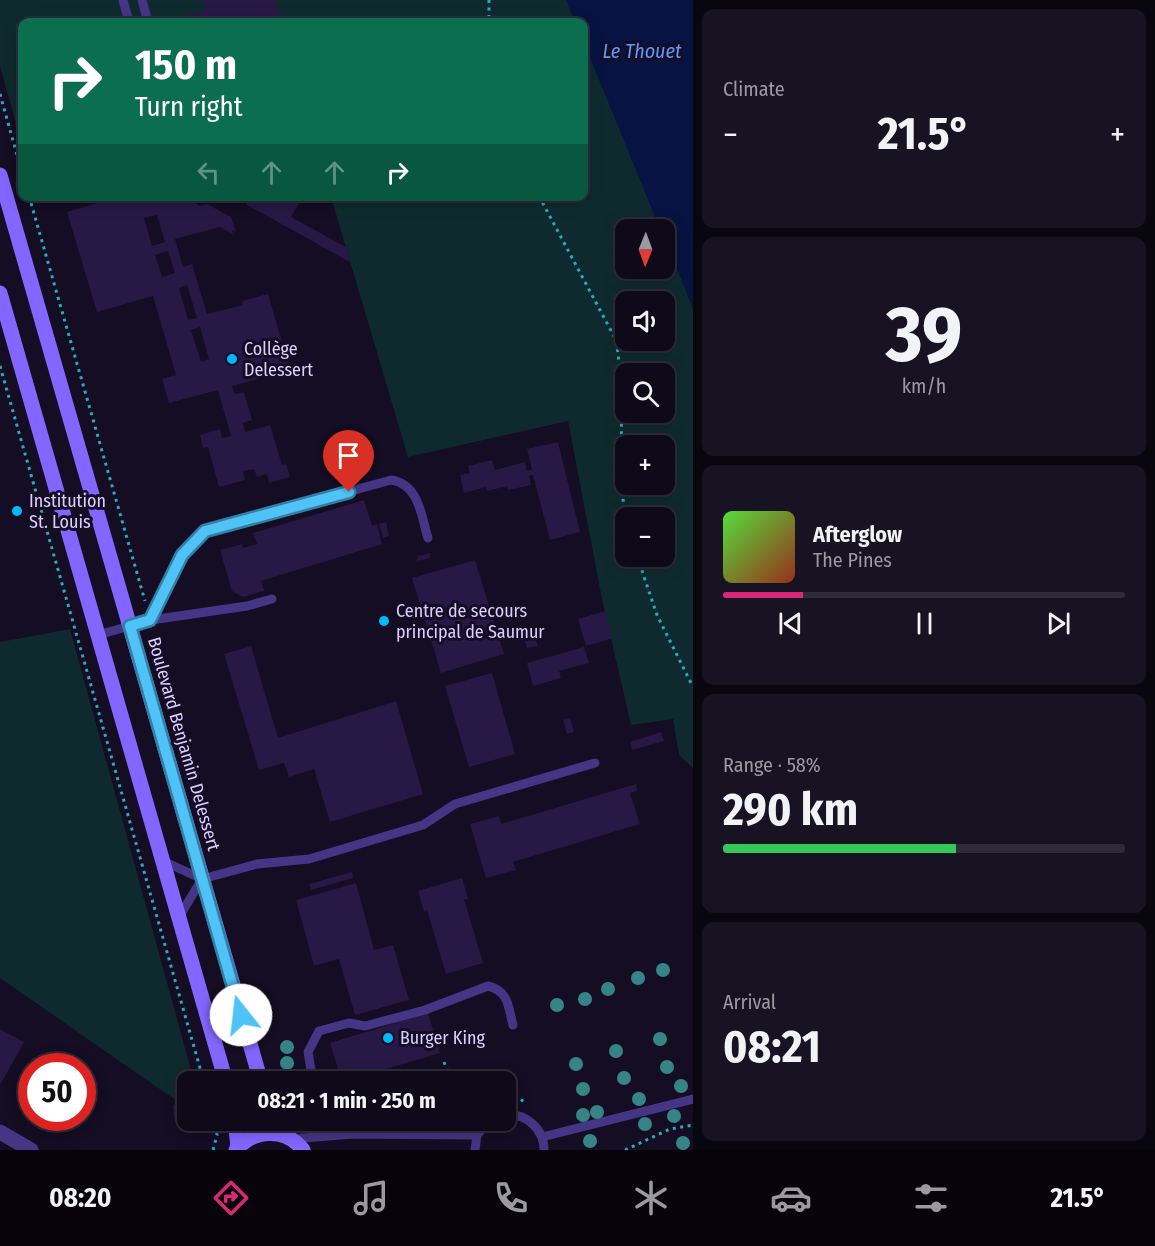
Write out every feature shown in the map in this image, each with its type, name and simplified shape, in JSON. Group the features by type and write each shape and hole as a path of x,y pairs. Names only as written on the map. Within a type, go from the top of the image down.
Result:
{"main road":[{"name":"Boulevard Benjamin Delessert","path":"0,175 258,1071"},
{"path":"0,293 223,1071"},
{"path":"236,1131 237,1149 260,1134 288,1138"},
{"path":"283,1131 303,1150"}],"street":[{"path":"0,1132 31,1150"}],"lane":[{"path":"123,0 128,18"},
{"path":"142,0 147,18"},
{"path":"150,620 182,555 205,531 391,480 407,485 414,494 428,538"},
{"path":"98,635 150,620 247,606 272,599"},
{"path":"163,861 202,879 257,864 309,859 423,825 455,804 595,763"},
{"path":"179,917 202,879"},
{"path":"312,1071 309,1052 320,1031 349,1023 365,1026 425,1010 488,986 498,988 506,995 513,1025"},
{"path":"542,1137 693,1099"},
{"path":"516,1116 531,1121 542,1137 544,1150"},
{"path":"475,1150 477,1135 480,1131"},
{"path":"288,1138 353,1134 477,1135"}],"path":[{"path":"489,0 489,18"},
{"path":"0,94 18,159"},
{"path":"30,201 150,620"},
{"path":"542,201 616,340 621,376 622,493 624,507"},
{"path":"0,366 201,1071"},
{"path":"641,567 657,615 693,687"},
{"path":"444,1062 448,1071"},
{"path":"625,1150 670,1129 693,1125"},
{"path":"213,1150 216,1131"}],"green space":[{"path":"0,0 693,0 693,768 679,755 673,719 631,725 602,599 568,421 408,457 332,201 588,201 588,18 18,18 18,131 0,66"},
{"path":"70,629 191,1071 177,1071 177,1101 0,978 0,642"}],"water":[{"name":"Le Thouet","path":"566,0 693,0 693,309 675,264 675,219 656,219 588,53 588,18 573,18"}],"building":[{"path":"203,0 276,0 282,18 178,18 206,10"},
{"path":"104,201 192,201 200,206 207,204 231,217 236,232 232,230 233,234 220,227 175,239 183,267 192,264 207,314 243,305 242,301 268,294 290,370 232,386 235,394 244,392 252,420 243,423 245,432 270,425 282,465 286,464 290,477 269,483 267,474 257,477 254,469 243,471 245,480 219,487 208,447 203,448 200,435 220,429 222,438 231,436 218,390 169,403 162,379 176,375 153,296 97,312 67,212","holes":["157,215 165,242 152,246 144,218","168,251 175,273 162,277 155,255","187,285 197,318 188,320 179,288","200,327 209,359 201,362 191,330"]},
{"path":"247,201 266,203 267,201 300,201 291,217 346,247 350,262 247,205"},
{"path":"558,442 580,532 550,540 533,475 529,476 531,485 508,490 507,486 487,491 486,487 464,493 460,475 470,473 468,466 492,460 495,470 525,462 527,471 532,469 527,449"},
{"path":"364,500 372,526 377,524 382,544 261,581 264,591 243,597 232,591 220,550 242,544 243,548 257,544 253,533"},
{"path":"386,522 389,536 383,538 379,524"},
{"path":"430,553 430,558 417,561 418,556"},
{"path":"475,560 504,654 441,673 412,578"},
{"path":"605,611 613,638 586,646 578,619"},
{"path":"535,638 538,646 527,648 525,641"},
{"path":"251,646 278,738 396,701 423,794 330,822 314,769 289,777 284,763 259,770 224,654"},
{"path":"584,647 589,663 559,671 561,678 533,686 527,663"},
{"path":"492,673 515,754 469,767 445,686"},
{"path":"570,718 574,732 567,734 563,719"},
{"path":"661,732 664,741 632,750 630,742"},
{"path":"636,784 637,791 630,793 640,824 513,862 516,870 486,878 470,824 499,816 501,824"},
{"path":"352,872 353,878 311,890 309,884"},
{"path":"462,878 468,899 464,899 483,963 446,974 427,910 424,911 418,891"},
{"path":"356,883 374,950 393,945 409,1000 355,1015 339,959 314,966 296,900"},
{"path":"428,1013 440,1053 379,1071 339,1071 330,1043"},
{"path":"0,1029 24,1042 0,1085"},
{"path":"177,1104 177,1117 174,1117 173,1105"}],"place":[{"name":"Collège Delessert","path":"232,359"},
{"name":"Institution St. Louis","path":"17,511"},
{"name":"Centre de secours principal de Saumur","path":"384,621"},
{"name":"Burger King","path":"388,1038"}],"route":[{"path":"241,1015 130,626 150,620 182,555 194,539 205,531 349,492"}]}
